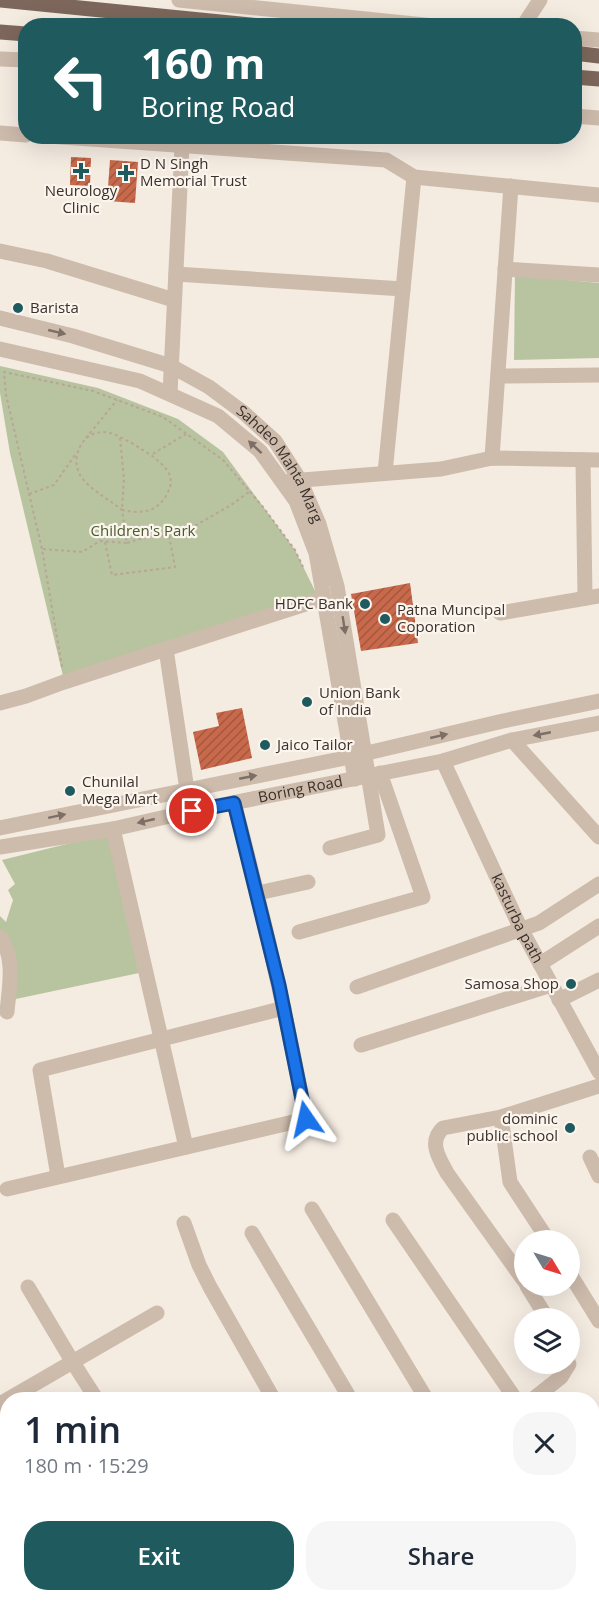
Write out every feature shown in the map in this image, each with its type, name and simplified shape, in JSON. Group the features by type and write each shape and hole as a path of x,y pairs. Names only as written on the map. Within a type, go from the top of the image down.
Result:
{"main road":[{"path":"0,0 181,18"},
{"path":"0,32 18,33"},
{"path":"582,54 599,56"},
{"path":"582,78 599,79"}],"street":[{"path":"179,0 356,18"},
{"path":"528,18 540,0"},
{"path":"582,39 599,40"},
{"path":"0,59 18,60"},
{"path":"582,117 599,118"},
{"path":"0,133 18,134"},
{"path":"155,144 386,160 414,177 599,195"},
{"path":"170,394 182,146"},
{"path":"385,473 414,177"},
{"path":"492,458 511,186"},
{"path":"0,251 47,261 174,300"},
{"path":"505,268 599,275"},
{"path":"176,274 403,289"},
{"name":"Sahdeo Mahta Marg","path":"0,318 73,336 171,366 209,387 244,413 275,441 300,480 319,524 337,585 358,755"},
{"name":"Sahdeo Mahta Marg","path":"0,349 140,381 218,416 260,451 296,501 316,553 358,755 368,776"},
{"path":"498,376 599,375"},
{"path":"282,481 441,469 492,458 591,460 592,597 500,613"},
{"path":"0,703 324,598"},
{"path":"166,649 187,790"},
{"path":"0,828 358,755 514,718 599,701"},
{"name":"Boring Road","path":"0,847 113,829 443,761 512,740 599,723"},
{"path":"512,740 599,837"},
{"name":"kasturba path","path":"443,761 521,929 599,1071"},
{"path":"330,848 378,835 368,776"},
{"path":"299,932 423,897 368,776"},
{"path":"7,1189 306,1119 258,893 234,803"},
{"path":"113,829 186,1147"},
{"path":"258,893 308,882"},
{"path":"357,987 546,919 599,884"},
{"path":"540,964 599,926"},
{"path":"0,937 8,952 10,964 7,1012"},
{"path":"559,999 599,980"},
{"path":"361,1045 551,985"},
{"path":"58,1176 40,1070 284,1008"},
{"path":"514,1267 447,1173 435,1144 439,1131 443,1128 501,1117 599,1086"},
{"path":"501,1117 510,1182 541,1230"},
{"path":"590,1157 599,1176"},
{"path":"312,1209 422,1392"},
{"path":"393,1220 511,1392"},
{"path":"184,1223 199,1266 269,1392"},
{"path":"252,1233 346,1392"},
{"path":"28,1287 92,1392"},
{"path":"580,1290 599,1321"},
{"path":"20,1392 157,1313"},
{"path":"541,1392 563,1374"}],"path":[{"path":"64,682 42,549 6,395 4,372 93,391 162,417 223,460 295,550 304,568"},
{"path":"29,494 54,485 73,460 78,448 117,400"},
{"path":"100,432 110,433 120,438 151,455 162,464 170,476 171,486 164,501 152,510 138,513 122,510 82,478 76,459 78,448 89,436 100,432"},
{"path":"151,455 186,434"},
{"path":"120,438 124,479 122,510 128,543"},
{"path":"42,549 82,552 100,541 128,543 150,536 177,536 231,505 249,491"},
{"path":"105,541 112,575 175,567 169,536"}],"green space":[{"path":"515,275 599,283 599,358 514,360"},
{"name":"Children's Park","path":"0,366 98,388 178,419 223,452 295,550 317,595 63,676 10,453 0,393"},
{"path":"111,833 139,973 11,1000 0,932 0,916 6,922 13,900 8,890 15,884 2,860"}],"building":[{"path":"71,157 91,158 90,186 70,185"},
{"path":"110,160 138,162 135,203 107,201"},
{"name":"Patna Muncipal Coporation","path":"410,583 418,643 361,651 351,594"},
{"path":"242,708 252,758 201,770 193,732 219,726 216,713"}],"place":[{"name":"Neurology Clinic","path":"81,171"},
{"name":"D N Singh Memorial Trust","path":"126,173"},
{"name":"Barista","path":"18,308"},
{"name":"HDFC Bank","path":"365,604"},
{"name":"Patna Muncipal Coporation","path":"385,619"},
{"name":"Union Bank of India","path":"307,702"},
{"name":"Jaico Tailor","path":"265,745"},
{"name":"Chunilal Mega Mart","path":"70,791"},
{"name":"Samosa Shop","path":"571,984"},
{"name":"dominic public school","path":"570,1128"}],"route":[{"path":"192,811 234,803 258,893 287,1020 306,1119"}]}
